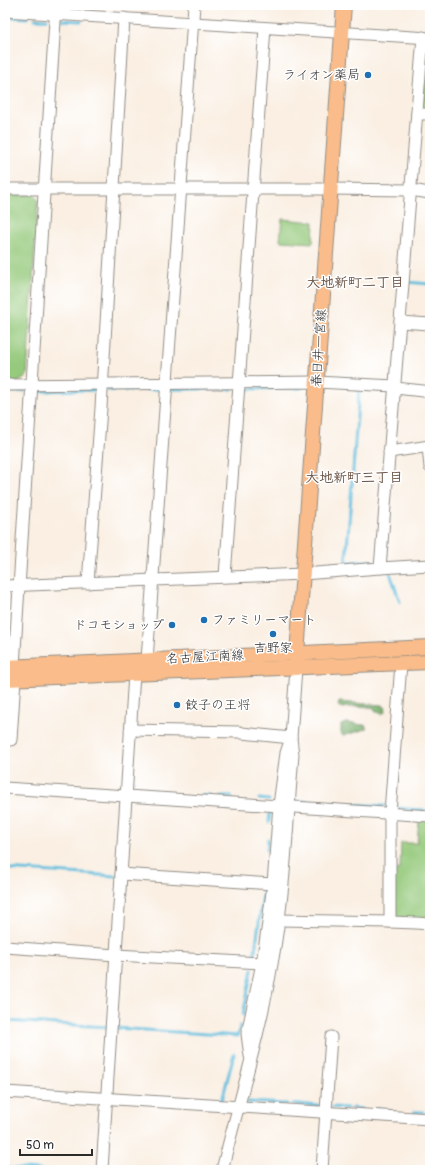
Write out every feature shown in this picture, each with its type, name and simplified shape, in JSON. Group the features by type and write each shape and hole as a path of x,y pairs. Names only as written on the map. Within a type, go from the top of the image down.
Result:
{"main road":[{"name":"春日井一宮線","path":"296,668 344,5"},
{"name":"名古屋江南線","path":"10,673 147,660 430,647"},
{"name":"名古屋江南線","path":"10,673 134,674 430,662"}],"street":[{"path":"147,660 194,5"},
{"path":"5,10 56,9 124,18 264,28 342,31 426,38 410,190 380,568"},
{"path":"5,740 12,740 10,673 19,586 56,9"},
{"path":"88,583 102,384 124,18"},
{"path":"225,576 264,28"},
{"path":"417,114 430,114"},
{"path":"5,189 330,189 410,190 430,193"},
{"path":"400,322 430,324"},
{"path":"5,386 316,382 395,387 430,392"},
{"path":"390,452 429,446 430,468"},
{"path":"5,586 303,574 430,565"},
{"path":"390,922 390,813 401,663"},
{"path":"222,1170 237,1106 251,1060 262,1014 279,920 286,753 290,738 296,668"},
{"path":"102,1170 134,674"},
{"path":"130,730 240,732 290,738"},
{"path":"5,788 430,816"},
{"path":"251,1060 247,1034 262,963 284,806"},
{"path":"121,874 273,884"},
{"path":"279,920 430,924"},
{"path":"5,947 262,963"},
{"path":"322,1170 331,1038"},
{"path":"5,1092 430,1119"}],"green space":[{"path":"430,42 430,111 420,109 426,47"},
{"path":"426,78 430,78 430,100 425,99 424,97"},
{"path":"5,195 34,195 38,200 27,376 19,382 5,382"},
{"path":"282,219 314,222 313,243 280,241"},
{"path":"339,702 383,705 386,708 385,712 381,714 369,707 357,706 342,708 338,706"},
{"path":"346,723 364,725 366,726 366,729 343,736 341,733 341,725"},
{"path":"419,819 430,819 430,922 397,920 393,916 393,870 400,869 401,843 417,843"}],"waterway":[{"path":"5,17 28,18"},
{"path":"35,19 47,19"},
{"path":"63,20 81,21"},
{"path":"406,282 430,284"},
{"path":"244,389 301,388"},
{"path":"108,390 160,389"},
{"path":"172,389 232,389"},
{"path":"357,389 359,390 346,562 372,561"},
{"path":"39,391 95,390"},
{"path":"5,391 24,391"},
{"path":"390,573 400,602"},
{"path":"202,796 210,796"},
{"path":"219,797 232,797"},
{"path":"259,799 269,800"},
{"path":"300,801 324,803"},
{"path":"330,803 385,806"},
{"path":"395,808 424,810"},
{"path":"269,822 270,811"},
{"path":"267,850 268,839"},
{"path":"5,869 116,876"},
{"path":"254,958 264,888"},
{"path":"243,1015 252,970"},
{"path":"5,1021 108,1027"},
{"path":"238,1034 240,1026"},
{"path":"115,1028 238,1036"},
{"path":"219,1100 222,1100 234,1054"},
{"path":"248,1102 287,1104"},
{"path":"293,1104 320,1106"},
{"path":"333,1107 347,1108"},
{"path":"353,1108 361,1109"},
{"path":"377,1109 387,1110"},
{"path":"414,1112 423,1112"},
{"path":"5,1168 40,1170"}],"place":[{"name":"ライオン薬局","path":"368,75"},
{"name":"ファミリーマート","path":"204,620"},
{"name":"ドコモショップ","path":"172,625"},
{"name":"吉野家","path":"273,634"},
{"name":"餃子の王将","path":"177,705"}],"district":[{"name":"大地新町二丁目","path":"355,282"},
{"name":"大地新町三丁目","path":"354,477"}]}
